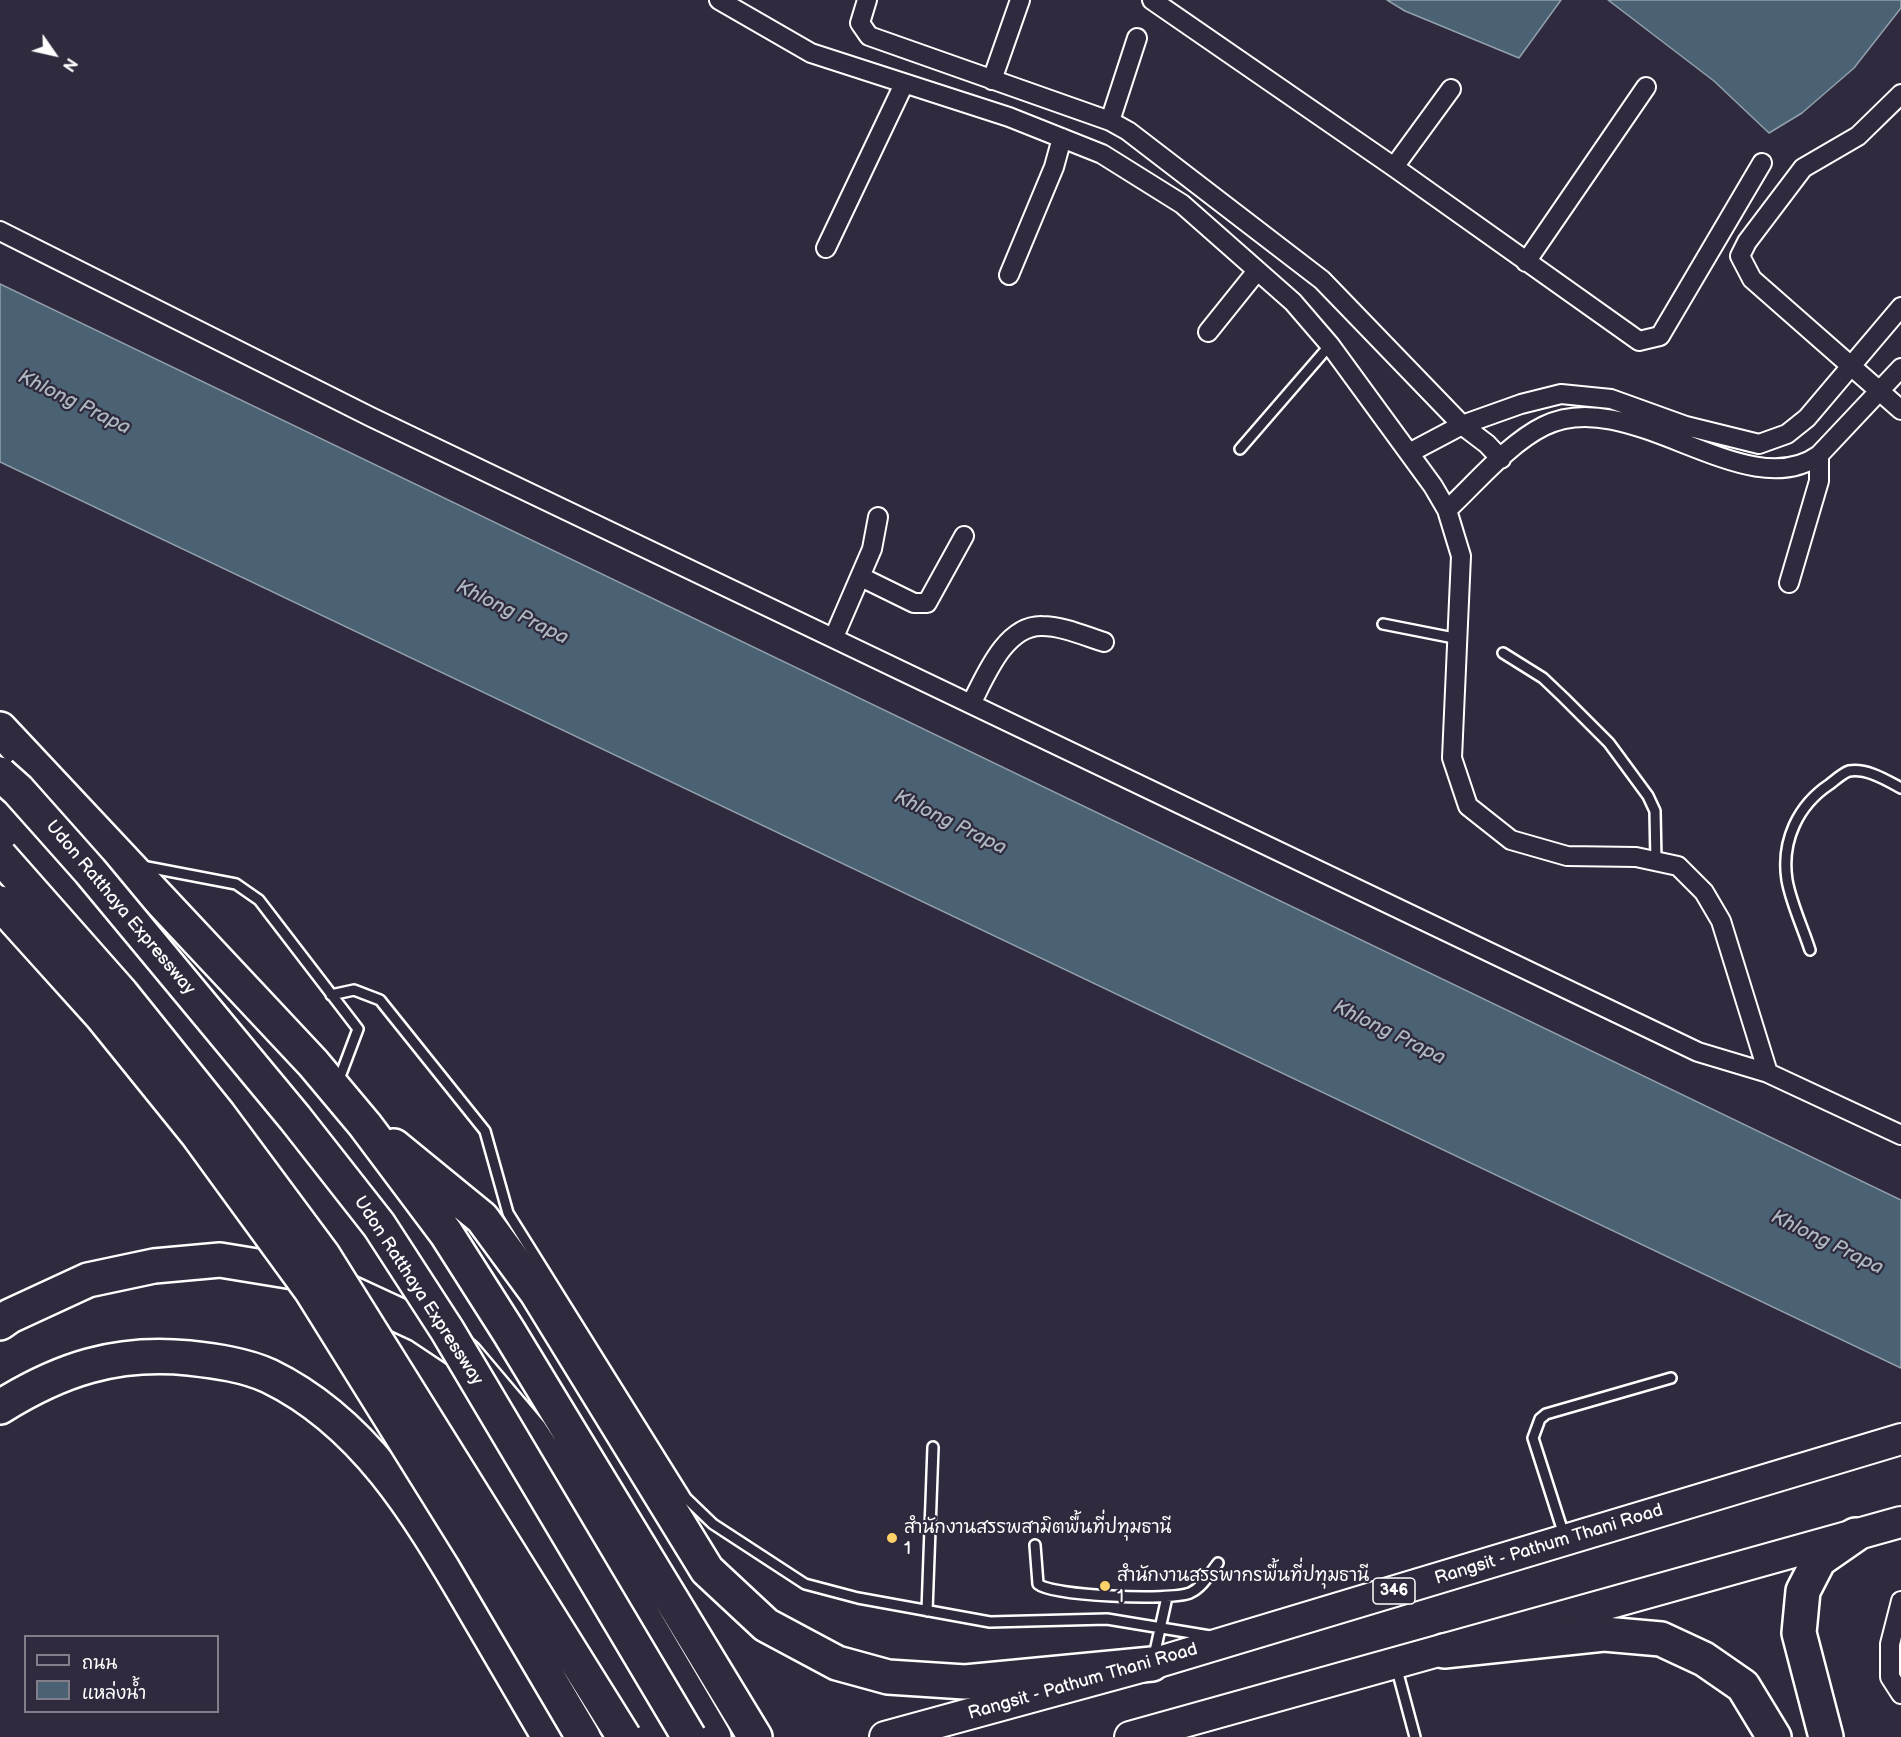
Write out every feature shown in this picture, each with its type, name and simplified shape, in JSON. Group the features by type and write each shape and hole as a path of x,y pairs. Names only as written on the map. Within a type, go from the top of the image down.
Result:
{"highway":[{"path":"0,729 366,1125 446,1233 509,1332 755,1737"},
{"name":"Udon Ratthaya Expressway","path":"0,774 18,790 90,871 295,1118 379,1226 447,1330 689,1737"},
{"path":"0,856 121,993 219,1115 323,1256 624,1737"},
{"path":"0,903 101,1015 198,1135 311,1290 473,1550 584,1737"},
{"path":"366,1125 423,1167 482,1218 537,1293 707,1570 766,1625 837,1663 888,1677 965,1682 1152,1664"},
{"path":"0,1323 10,1316 88,1280 154,1266 220,1260 312,1275 420,1325 465,1355 531,1433 573,1497 714,1737"},
{"path":"0,1407 35,1385 79,1367 125,1359 172,1357 221,1362 267,1375 311,1400 346,1430 397,1484 437,1546 549,1737"},
{"path":"1826,1737 1799,1633 1803,1591 1819,1560 1855,1535"},
{"path":"1444,1651 1604,1634 1661,1639 1704,1659 1743,1686 1774,1737"}],"main road":[{"name":"Rangsit - Pathum Thani Road","path":"885,1737 1152,1664 1901,1439"},
{"path":"1130,1737 1901,1522"}],"street":[{"path":"719,0 811,53 1010,117 1102,154 1182,204 1293,302 1330,345 1411,452 1447,510 1461,556 1452,758 1468,806 1511,840 1567,856 1636,857 1678,866 1704,892 1721,921 1768,1073"},
{"path":"867,0 860,22 869,36 1110,121 1128,131 1322,280 1462,425 1487,444 1501,459"},
{"path":"992,80 1020,0"},
{"path":"1152,0 1395,167 1639,341 1660,336 1762,163"},
{"path":"1110,121 1137,38"},
{"path":"826,248 904,84"},
{"path":"1526,262 1646,87"},
{"path":"1395,167 1450,88"},
{"path":"1901,94 1858,136 1803,168 1753,233 1740,256 1752,279 1901,410"},
{"path":"1009,275 1054,167 1062,138"},
{"path":"0,231 371,417 1698,1052 1768,1073 1901,1135"},
{"path":"1208,332 1257,271"},
{"path":"1411,452 1462,425 1521,404 1561,394 1611,399 1686,426 1759,444 1787,434 1807,418 1901,307"},
{"path":"1447,510 1501,459 1543,426 1569,417 1616,420 1744,464 1783,469 1805,465 1819,455 1881,393 1901,368"},
{"path":"1789,583 1819,481 1819,455"},
{"path":"834,637 872,549 878,517"},
{"path":"861,577 914,603 927,603 964,536"},
{"path":"970,704 989,668 1021,630 1042,626 1104,642"},
{"path":"1901,1601 1890,1644 1890,1677 1901,1694"}],"lane":[{"path":"1240,449 1330,345"},
{"path":"1383,624 1459,639"},
{"path":"1503,653 1543,678 1609,743 1655,811 1656,861"},
{"path":"1810,950 1787,880 1791,832 1801,811 1819,791 1847,771 1863,771 1901,788"},
{"path":"125,862 236,884 259,900 358,1029 335,1089"},
{"path":"331,994 354,990 380,1000 485,1131 508,1212 686,1498 713,1524 804,1584 858,1598 990,1622 1107,1619 1233,1640"},
{"path":"1566,1540 1533,1438 1540,1419 1546,1414 1671,1378"},
{"path":"927,1611 933,1447"},
{"path":"1035,1545 1038,1584 1042,1587 1122,1596 1167,1598 1190,1593 1203,1583 1218,1563"},
{"path":"1152,1664 1167,1598"},
{"path":"1395,1664 1415,1737"}],"water":[{"path":"1387,0 1561,0 1519,58 1405,11"},
{"path":"1608,0 1901,0 1901,8 1854,68 1802,113 1769,133 1714,81"},
{"name":"Khlong Prapa","path":"0,284 1901,1200 1901,1368 0,462"}],"place":[{"name":"สำนักงานสรรพสามิตพื้นที่ปทุมธานี 1","path":"892,1538"},
{"name":"สำนักงานสรรพากรพื้นที่ปทุมธานี 1","path":"1105,1586"}]}
